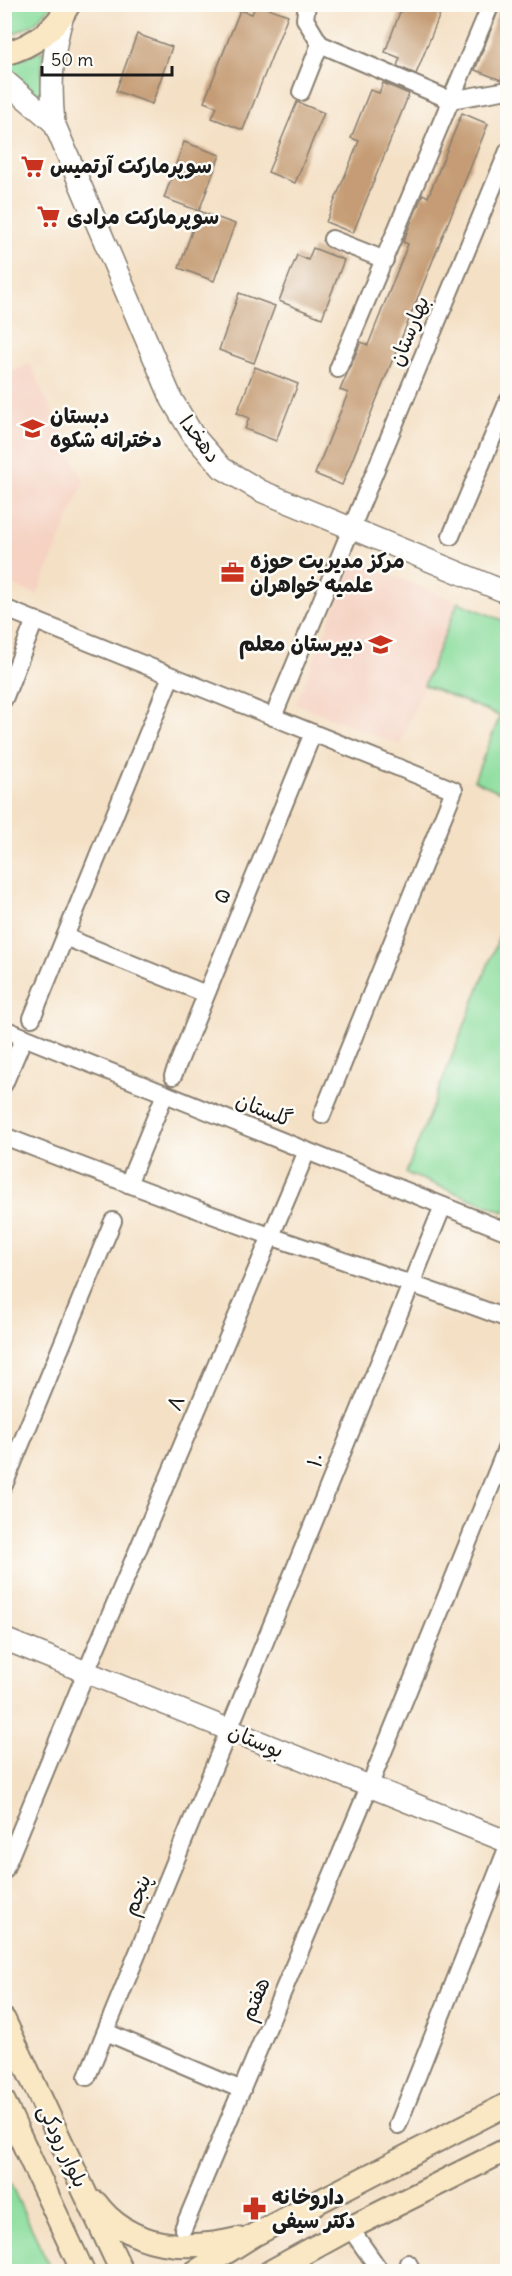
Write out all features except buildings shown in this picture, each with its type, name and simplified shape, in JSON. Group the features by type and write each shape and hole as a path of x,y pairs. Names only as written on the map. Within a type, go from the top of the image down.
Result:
{"main road":[{"path":"4,54 37,40 66,10"},
{"name":"بلوار رودکی","path":"4,2020 122,2271"},
{"name":"بلوار رودکی","path":"4,2103 83,2271"},
{"path":"195,2271 254,2235 507,2104"},
{"path":"270,2271 507,2149"},
{"path":"79,2181 101,2210 120,2227 138,2238 169,2246 199,2246 254,2235"}],"street":[{"path":"307,4 305,19 320,44 450,100 507,90"},
{"path":"338,369 491,4"},
{"path":"54,123 50,78 52,56 66,10"},
{"path":"301,92 320,44"},
{"path":"4,80 54,123"},
{"name":"دهخدا","path":"54,123 172,400 193,435 222,468 261,491 507,593"},
{"name":"بهارستان","path":"273,717 507,152"},
{"path":"332,239 385,260"},
{"path":"451,536 507,400"},
{"path":"4,608 454,790 322,1115"},
{"path":"4,699 35,620"},
{"path":"32,1018 171,676"},
{"name":"۵","path":"173,1076 313,733"},
{"path":"65,937 206,994"},
{"name":"گلستان","path":"4,1029 507,1232"},
{"path":"4,1084 24,1037"},
{"path":"128,1184 165,1095"},
{"path":"4,1136 128,1184 272,1236 413,1282 507,1319"},
{"name":"۸","path":"4,1871 307,1151"},
{"name":"۱۰","path":"229,1730 443,1206"},
{"path":"4,1485 113,1221"},
{"name":"هفتم","path":"183,2229 369,1787 507,1444"},
{"name":"بوستان","path":"4,1640 507,1844"},
{"name":"پنجم","path":"87,2077 229,1730"},
{"path":"398,2125 507,1844"},
{"path":"106,2032 242,2090"},
{"path":"350,2228 381,2271"}],"shaded area":[{"name":"دبستان دخترانه شکوه","path":"30,363 84,482 37,595 4,582 5,375"},
{"name":"دبیرستان معلم","path":"354,560 458,602 400,745 296,704"}],"green space":[{"path":"5,4 52,5 34,24 5,38"},
{"path":"43,51 41,97 4,64"},
{"path":"458,602 507,622 507,795 474,780 500,716 424,685"},
{"path":"507,917 508,1202 504,1212 406,1173"},
{"path":"10,2183 52,2271 5,2271 5,2186"}],"place":[{"name":"سوپرمارکت آرتمیس","path":"32,166"},
{"name":"سوپرمارکت مرادی","path":"49,217"},
{"name":"دبستان دخترانه شکوه","path":"32,428"},
{"name":"مرکز مدیریت حوزه علمیه خواهران","path":"232,573"},
{"name":"دبیرستان معلم","path":"381,644"},
{"name":"داروخانه دکتر سیفی","path":"254,2209"}]}
